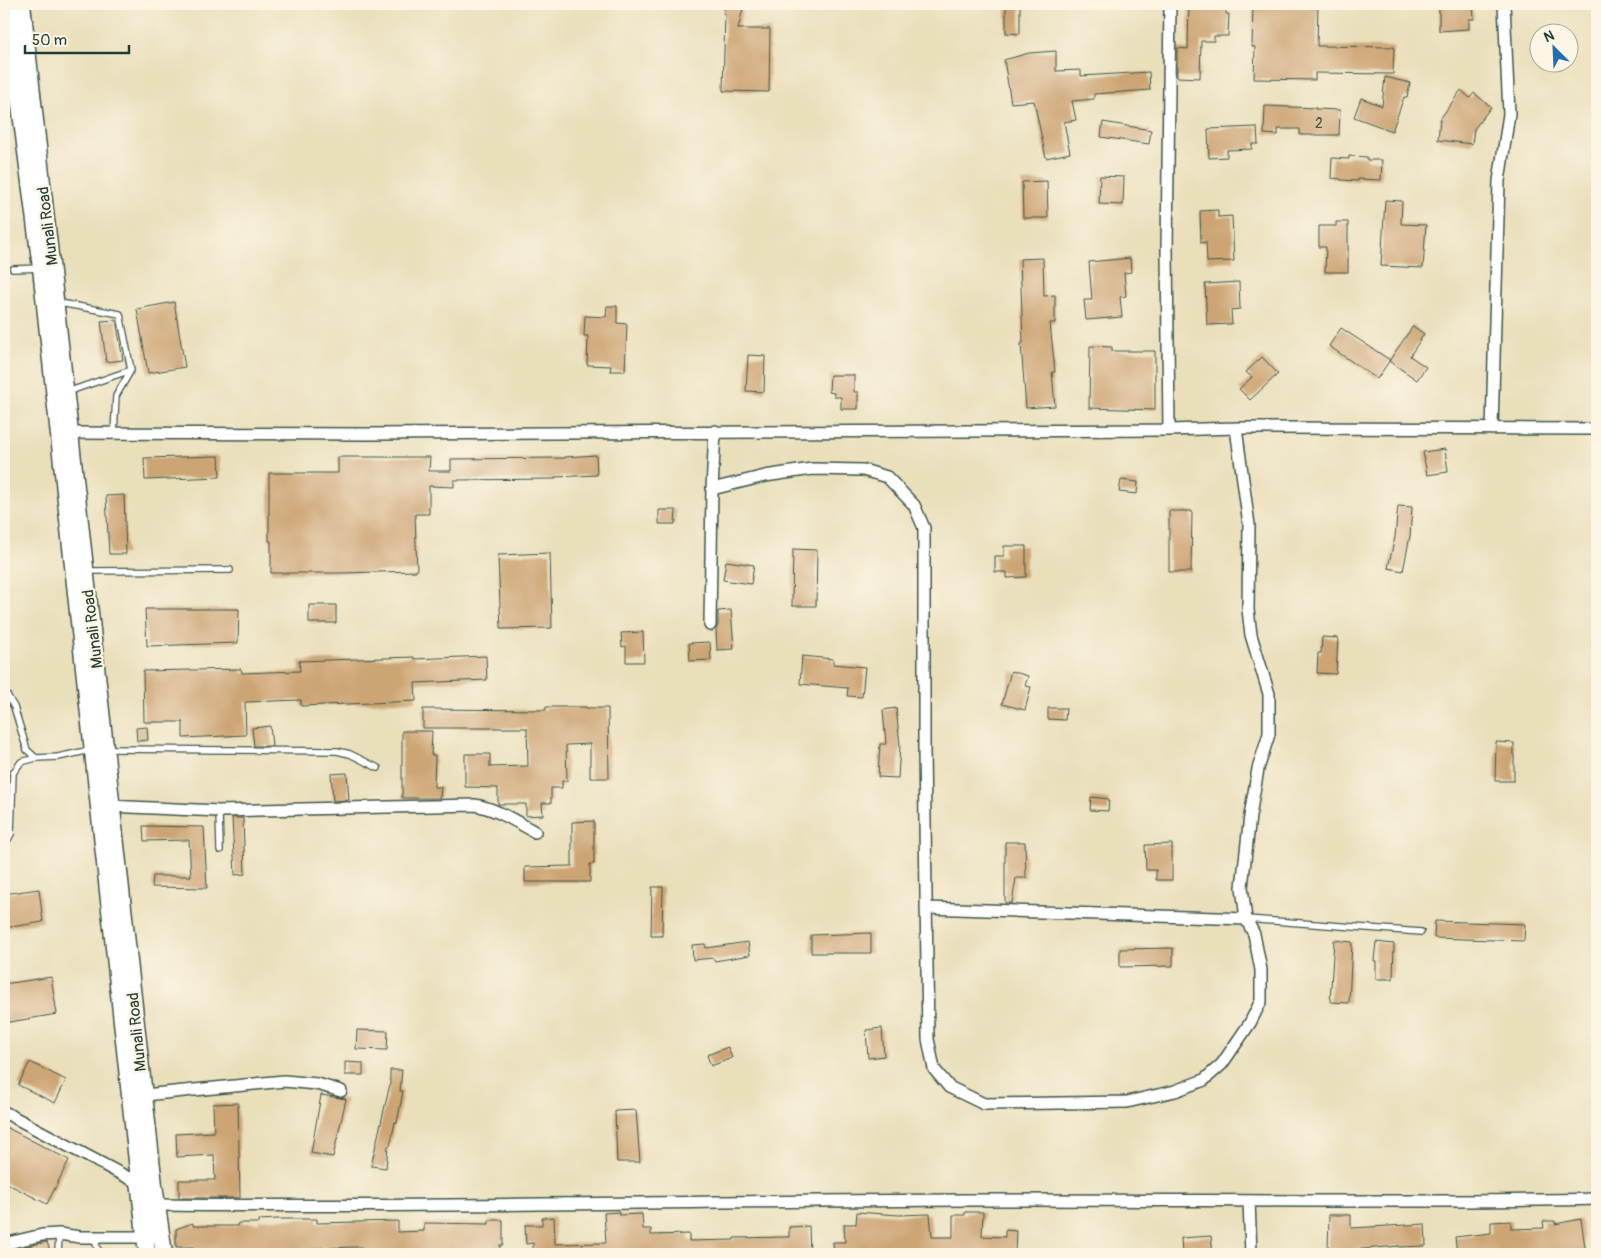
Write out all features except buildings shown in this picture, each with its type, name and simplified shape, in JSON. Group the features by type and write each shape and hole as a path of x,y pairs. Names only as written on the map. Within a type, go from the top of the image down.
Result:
{"main road":[{"name":"Munali Road","path":"7,4 47,268 58,303 66,392 64,433"},
{"name":"Munali Road","path":"22,4 64,433 106,805 164,1254"},
{"name":"Munali Road","path":"106,805 138,1183 147,1254"}],"street":[{"path":"1169,430 1167,250 1170,4"},
{"path":"1492,429 1499,181 1509,114 1504,4"},
{"path":"712,489 765,476 812,469 863,470 887,477 914,505 924,528 924,749 928,1039 934,1069 950,1087 984,1104 1127,1102 1175,1091 1204,1080 1222,1064 1250,1023 1261,1001 1261,970 1254,934 1246,918 1242,887 1244,858 1258,769 1269,734 1269,694 1250,635 1248,610 1249,525 1236,428"},
{"path":"64,433 366,434 1169,430 1236,428 1597,429"},
{"path":"710,625 712,489 715,431"},
{"path":"106,805 219,811 475,805 486,806 534,832"},
{"path":"926,908 1246,918"},
{"path":"144,1095 284,1081 317,1084 341,1091"},
{"path":"4,1112 138,1183 156,1199 396,1206 968,1200 1530,1201 1597,1199"},
{"path":"1249,1201 1251,1254"},
{"path":"4,1244 42,1234 80,1237 144,1236 161,1238"}],"lane":[{"path":"13,269 47,268"},
{"path":"58,303 120,314 131,370 116,396 114,432"},
{"path":"66,392 131,370"},
{"path":"80,571 230,570"},
{"path":"4,690 14,707 27,750 36,758"},
{"path":"4,846 11,834 13,773 21,762 36,758 58,757 100,750 338,751 350,754 378,768"},
{"path":"219,811 220,850"},
{"path":"1246,918 1421,932"},
{"path":"58,1254 59,1234"},
{"path":"94,1237 99,1254"}]}
